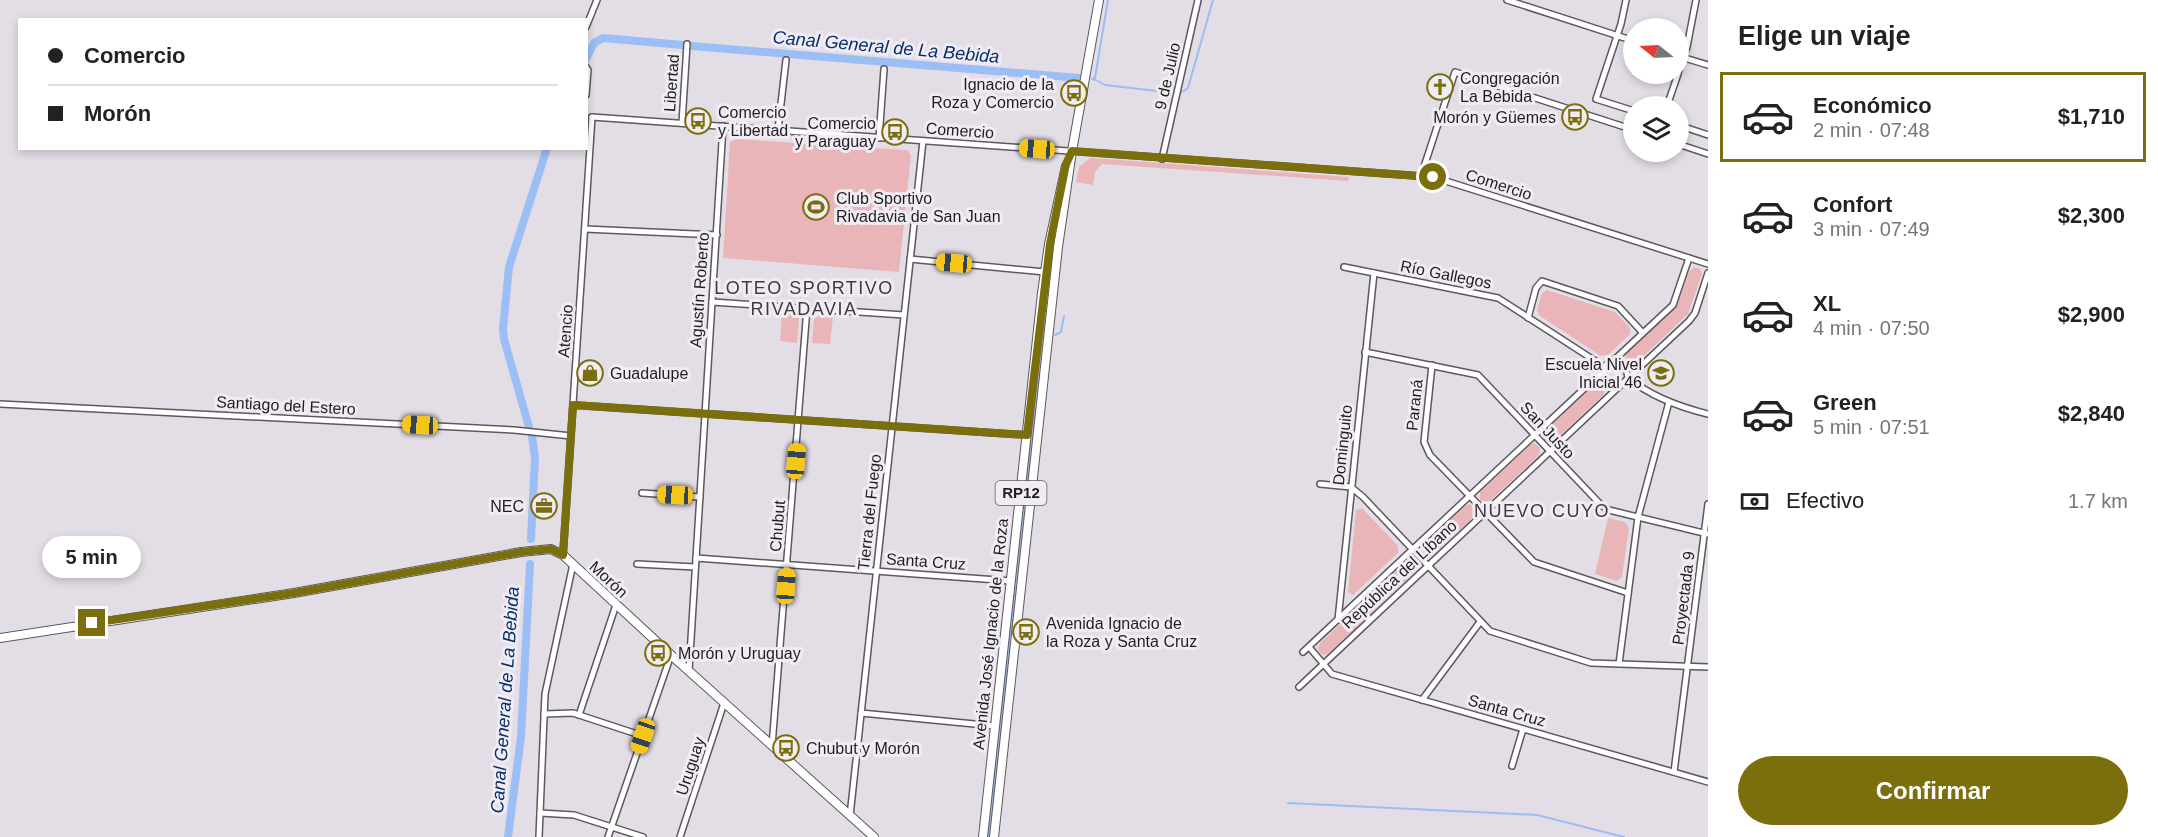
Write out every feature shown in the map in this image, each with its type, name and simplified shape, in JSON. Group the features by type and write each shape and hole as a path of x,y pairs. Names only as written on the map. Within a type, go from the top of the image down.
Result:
{"main road":[{"name":"Avenida José Ignacio de la Roza","path":"994,837 1055,270 1072,151 1098,0"},
{"name":"Avenida José Ignacio de la Roza","path":"983,837 1046,272 1063,179 1072,151"}],"street":[{"path":"588,22 597,0"},
{"name":"9 de Julio","path":"1162,159 1198,0"},
{"path":"1507,0 1623,38"},
{"path":"1623,108 1596,99 1618,36 1626,0"},
{"path":"1689,26 1696,0"},
{"name":"Libertad","path":"682,123 687,44"},
{"path":"1689,59 1708,65"},
{"path":"778,130 786,60"},
{"path":"879,138 884,69"},
{"path":"1421,176 1455,72 1623,126"},
{"path":"588,113 592,117"},
{"name":"Comercio","path":"592,117 1433,177 1708,264"},
{"name":"Atencio","path":"563,555 592,117"},
{"name":"Agustín Roberto","path":"689,671 723,126"},
{"path":"1689,129 1708,135"},
{"name":"Tierra del Fuego","path":"850,816 923,141"},
{"path":"1689,148 1708,154"},
{"path":"585,229 717,235"},
{"name":"República del Líbano","path":"1303,652 1674,302 1689,258"},
{"path":"910,259 1046,272"},
{"name":"Río Gallegos","path":"1344,267 1498,298 1597,362 1603,370 1604,380 1608,385 1620,386"},
{"name":"Dominguito","path":"1338,620 1374,273"},
{"name":"República del Líbano","path":"1299,687 1693,317 1708,273"},
{"path":"1528,318 1538,284 1542,281 1618,306 1643,333"},
{"path":"712,302 904,315"},
{"name":"Chubut","path":"772,746 807,308"},
{"name":"San Justo","path":"1365,352 1478,375 1601,505 1609,510 1706,534"},
{"name":"Río Gallegos","path":"1597,362 1611,362"},
{"path":"1611,362 1620,362 1625,365 1628,377 1640,387 1677,406 1708,414"},
{"name":"Paraná","path":"1432,365 1425,446 1430,455 1470,496"},
{"path":"1620,386 1640,387"},
{"path":"1619,664 1638,517 1669,402"},
{"name":"Santiago del Estero","path":"0,404 514,430 571,436"},
{"path":"573,405 1027,435"},
{"path":"1320,484 1351,488 1413,549 1490,631 1587,662 1708,667"},
{"path":"642,494 700,497"},
{"path":"1470,496 1534,562 1628,593"},
{"name":"Proyectada 9","path":"1674,772 1708,504"},
{"path":"0,638 294,593 521,552 551,549 563,555"},
{"name":"Morón","path":"563,555 670,655 874,837"},
{"name":"Santa Cruz","path":"696,558 1011,581"},
{"path":"539,837 545,694 573,564"},
{"path":"637,564 695,567"},
{"path":"579,716 616,605"},
{"path":"1422,700 1480,622"},
{"name":"Santa Cruz","path":"1309,647 1332,674 1708,782"},
{"path":"608,837 670,655"},
{"name":"Uruguay","path":"681,837 724,703"},
{"path":"544,714 573,713 643,736"},
{"path":"861,713 995,726"},
{"path":"1512,766 1523,729"},
{"path":"540,813 574,815 643,837"}],"shaded area":[{"name":"Club Sportivo Rivadavia de San Juan","path":"736,139 907,150 911,155 899,272 723,258 730,142"},
{"path":"1090,158 1349,177 1348,181 1102,164 1095,172 1093,185 1076,182 1079,167"},
{"path":"1694,267 1700,269 1702,274 1688,314 1635,364 1627,364 1626,354 1677,305 1689,272"},
{"path":"1547,290 1615,312 1630,328 1630,334 1608,355 1601,356 1540,316 1537,310 1542,293"},
{"path":"782,313 795,314 799,318 797,343 780,341"},
{"path":"818,316 833,317 830,344 812,343 814,320"},
{"path":"1045,323 990,837 986,837 1043,325"},
{"path":"1600,382 1605,387 1604,394 1554,441 1545,440 1543,435 1545,431 1595,384"},
{"path":"1534,443 1540,448 1539,455 1489,502 1484,503 1480,500 1480,492"},
{"path":"1469,504 1476,509 1475,516 1433,555 1428,557 1423,555 1423,546"},
{"path":"1362,508 1398,546 1398,553 1353,595 1348,592 1356,510"},
{"path":"1608,518 1625,522 1629,528 1622,577 1617,581 1595,574"},
{"path":"1413,558 1419,563 1417,570 1329,653 1325,655 1320,653 1318,648 1320,643 1409,559"}],"waterway":[{"path":"1096,80 1092,79 1095,78 1108,0"},
{"path":"1182,92 1188,88 1213,0"},
{"name":"Canal General de La Bebida","path":"588,55 594,43 603,38 683,45"},
{"name":"Canal General de La Bebida","path":"691,46 1079,78"},
{"path":"1098,81 1105,85 1166,92"},
{"name":"Canal General de La Bebida","path":"529,427 503,329 509,267 546,150"},
{"path":"1055,335 1061,332 1064,316"},
{"path":"988,837 1044,336"},
{"name":"Canal General de La Bebida","path":"531,539 535,458 532,436"},
{"name":"Canal General de La Bebida","path":"508,837 521,737 530,564"},
{"path":"1288,803 1537,815 1624,837"}],"place":[{"name":"Congregación La Bebida","path":"1440,87"},
{"name":"Ignacio de la Roza y Comercio","path":"1074,93"},
{"name":"Morón y Güemes","path":"1575,117"},
{"name":"Comercio y Libertad","path":"698,121"},
{"name":"Comercio y Paraguay","path":"895,132"},
{"name":"Club Sportivo Rivadavia de San Juan","path":"816,207"},
{"name":"Guadalupe","path":"590,373"},
{"name":"Escuela Nivel Inicial 46","path":"1661,373"},
{"name":"NEC","path":"544,506"},
{"name":"Avenida Ignacio de la Roza y Santa Cruz","path":"1026,632"},
{"name":"Morón y Uruguay","path":"658,653"},
{"name":"Chubut y Morón","path":"786,748"}],"district":[{"name":"LOTEO SPORTIVO RIVADAVIA","path":"804,298"},
{"name":"NUEVO CUYO","path":"1542,511"}],"route":[{"path":"92,623 294,593 521,552 551,549 563,555 573,405 1027,435 1042,293 1066,164 1072,151 1433,177"}]}
